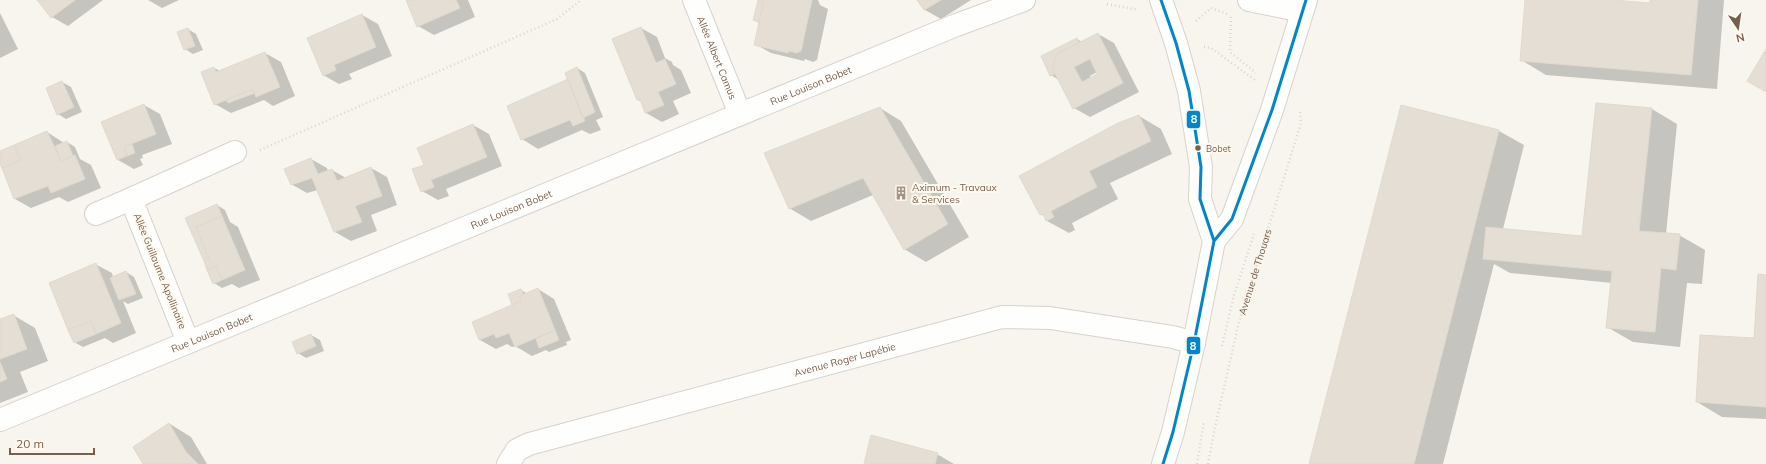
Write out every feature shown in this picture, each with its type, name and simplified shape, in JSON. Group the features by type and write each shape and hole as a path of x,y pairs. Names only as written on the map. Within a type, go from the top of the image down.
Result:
{"street":[{"name":"Allée Albert Camus","path":"694,0 740,114"},
{"name":"Rue Louison Bobet","path":"0,420 954,26 1024,0"},
{"path":"1161,0 1176,43 1189,91 1201,167 1200,199 1214,241"},
{"path":"1163,464 1173,432 1194,343 1214,241 1232,219 1278,93 1304,6 1249,0"},
{"path":"96,214 131,200 235,152"},
{"name":"Allée Guillaume Apollinaire","path":"131,200 188,342"},
{"name":"Avenue Roger Lapébie","path":"508,464 517,450 528,444 1002,317 1050,318 1173,337 1194,343"}],"path":[{"path":"235,152 257,151 557,19 581,0"},
{"path":"1107,4 1141,10"},
{"path":"1194,23 1211,8 1230,16 1230,52 1256,71 1254,87"},
{"name":"Avenue de Thouars","path":"1208,464 1239,322 1301,123 1300,111 1297,102 1291,97 1278,93"},
{"path":"1221,347 1234,295 1256,228"},
{"path":"1197,464 1205,415"}],"building":[{"path":"37,0 75,0 51,18"},
{"path":"406,0 456,0 460,8 417,27"},
{"path":"758,0 764,0 759,22 753,20"},
{"path":"764,0 812,0 801,51 797,53 789,51 788,53 754,45"},
{"path":"917,0 941,0 924,10"},
{"path":"1525,0 1613,0 1650,3 1650,0 1698,0 1691,75 1520,61"},
{"path":"362,14 376,47 334,65 336,70 323,76 307,38"},
{"path":"641,27 656,63 665,59 676,84 658,92 664,105 645,113 640,99 637,100 612,39"},
{"path":"188,28 195,46 184,50 177,32"},
{"path":"1098,33 1123,83 1073,109 1052,68 1057,54","holes":["1090,59 1097,74 1082,82 1074,67"]},
{"path":"1077,38 1079,43 1057,54 1052,68 1055,74 1050,76 1041,56"},
{"path":"1766,49 1766,92 1747,81"},
{"path":"265,52 280,87 256,97 253,89 214,105 201,72 214,67 216,72"},
{"path":"577,67 595,112 583,118 565,73"},
{"path":"568,79 585,121 573,126 570,120 521,140 507,106"},
{"path":"62,81 74,107 57,115 46,88"},
{"path":"253,89 255,93 228,103 226,100"},
{"path":"1596,103 1652,108 1639,231 1680,234 1676,270 1661,268 1655,332 1606,328 1612,271 1483,259 1486,227 1582,236"},
{"path":"144,104 156,134 124,147 127,156 117,160 101,122"},
{"path":"1401,105 1499,130 1414,464 1309,464"},
{"name":"Aximum - Travaux & Services","path":"880,107 948,224 904,250 863,178 789,209 764,153"},
{"path":"1139,115 1151,141 1089,171 1097,187 1051,211 1054,217 1046,221 1043,214 1040,215 1019,176 1118,123"},
{"path":"473,124 487,157 431,180 434,187 421,192 412,169 424,165 417,148"},
{"path":"47,131 61,161 75,155 85,179 51,193 48,186 14,199 2,168 21,160 14,145"},
{"path":"67,141 73,156 61,161 55,146"},
{"path":"132,144 135,153 127,156 124,147"},
{"path":"14,145 21,160 2,168 0,164 0,151"},
{"path":"311,158 318,174 332,169 337,181 371,167 382,196 355,206 362,222 334,232 312,178 291,185 284,169"},
{"path":"217,204 222,216 196,227 209,258 204,261 185,218"},
{"path":"222,216 245,270 222,280 216,266 207,270 204,261 209,258 196,227"},
{"path":"96,263 121,323 96,334 91,321 68,330 49,283"},
{"path":"216,266 222,280 213,284 207,270"},
{"path":"126,271 136,294 119,300 110,278"},
{"path":"1758,274 1766,275 1766,407 1696,402 1700,335 1754,338"},
{"path":"538,288 555,330 515,347 509,333 496,338 494,334 479,340 472,322 521,301 520,296"},
{"path":"521,289 523,294 520,296 521,301 512,305 508,294"},
{"path":"14,314 27,349 0,359 0,319"},
{"path":"91,321 96,334 74,343 68,330"},
{"path":"555,330 559,340 539,348 536,339"},
{"path":"311,334 316,346 297,354 292,342"},
{"path":"0,362 7,379 0,382"},
{"path":"169,423 186,452 198,464 143,464 133,447"},
{"path":"871,435 938,453 935,464 864,464"}],"transit line":[{"name":"8","path":"1161,0 1176,43 1189,91 1201,167 1200,199 1214,241"},
{"name":"8","path":"1163,464 1173,432 1194,343 1214,241 1232,219 1272,110 1306,0"}],"place":[{"name":"Bobet","path":"1198,148"},
{"name":"Aximum - Travaux & Services","path":"901,193"}]}
